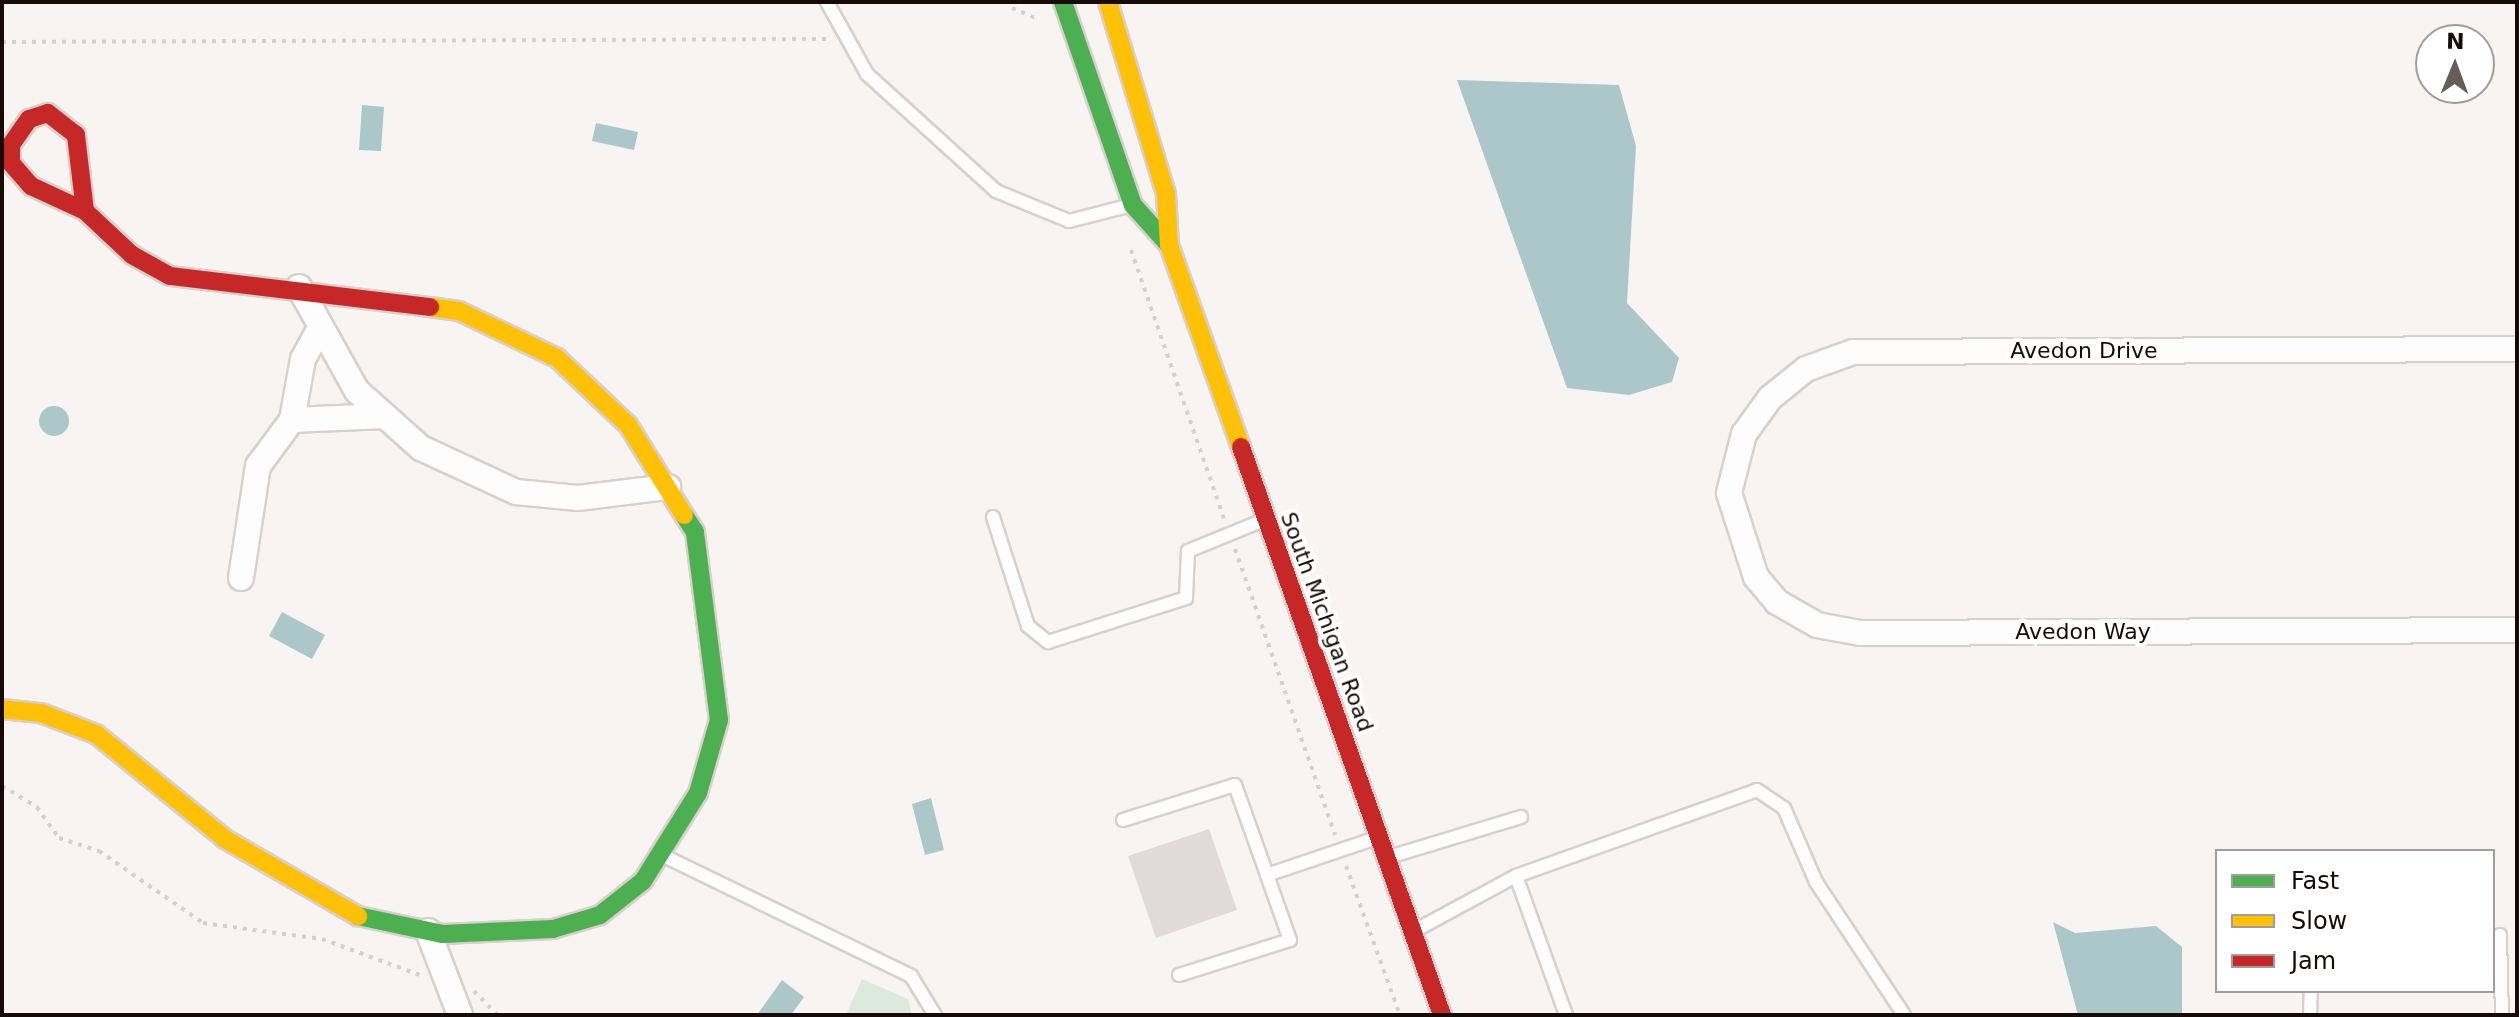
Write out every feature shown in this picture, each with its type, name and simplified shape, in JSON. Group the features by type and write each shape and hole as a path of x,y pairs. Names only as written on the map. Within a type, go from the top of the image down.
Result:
{"street":[{"name":"South Michigan Road","path":"1063,2 1125,207 1169,245"},
{"name":"South Michigan Road","path":"1108,2 1166,194 1169,245 1442,1015"},
{"path":"2,709 41,713 96,734 225,839 337,906 428,931 553,929 600,915 643,881 661,854 698,793 719,720 695,532 628,425 557,358 459,311 299,287 170,276 132,255 85,211 31,186 11,163 11,145 29,119 48,113 76,135 85,211"},
{"path":"299,287 319,330 357,391 421,448 516,492 578,498 668,487"},
{"path":"241,578 258,466 292,420 303,359 319,330"},
{"name":"Avedon Drive","path":"1729,493 1744,434 1770,398 1806,369 1853,352 2517,349"},
{"path":"292,420 385,416"},
{"name":"Avedon Way","path":"1729,493 1756,577 1777,602 1817,625 1860,633 2517,630"},
{"path":"428,931 443,981 460,1015"}],"lane":[{"path":"827,2 867,74 996,191 1069,221 1125,207"},
{"path":"993,517 1028,626 1048,642 1186,598 1188,551 1264,520"},
{"path":"1123,820 1235,785 1290,940 1179,975"},
{"path":"1413,932 1516,876 1739,791 1770,793 1816,882 1898,995 1904,1015"},
{"path":"1386,859 1521,817"},
{"path":"1267,875 1379,837"},
{"path":"661,854 911,976 935,1015"},
{"path":"1516,876 1566,1015"},
{"path":"2500,935 2502,1015"},
{"path":"2310,1015 2311,993"}],"path":[{"path":"1012,8 1042,25"},
{"path":"2,42 849,39"},
{"path":"1125,207 1230,534 1400,1015"},
{"path":"2,786 37,807 59,838 99,851 203,923 322,939 482,995 497,1015"}],"green space":[{"path":"862,979 908,999 912,1015 846,1015"}],"water":[{"path":"1457,80 1619,85 1636,146 1627,303 1679,358 1672,382 1629,395 1567,388"},
{"path":"362,105 384,107 381,151 359,150"},
{"path":"596,123 638,132 634,150 592,141"},
{"path":"54,406 60,407 68,415 68,427 60,435 54,436 48,435 40,427 39,421 40,415 48,407"},
{"path":"282,612 325,635 312,659 269,636"},
{"path":"931,798 944,850 925,855 912,804"},
{"path":"2053,922 2075,933 2156,926 2182,947 2182,1015 2078,1015"},
{"path":"782,980 804,997 791,1015 757,1015"}],"building":[{"path":"1209,829 1237,910 1156,938 1128,856"}],"traffic: fast":[{"path":"1063,2 1133,205 1169,245"},
{"path":"358,916 443,934 553,929 600,915 643,881 698,793 719,720 695,532 684,515"}],"traffic: slow":[{"path":"1108,2 1166,194 1169,245 1241,447"},
{"path":"430,307 459,311 557,358 628,425 684,515"},
{"path":"2,709 41,713 96,734 225,839 358,916"}],"traffic: jam":[{"path":"85,211 76,135 48,113 29,119 11,145 11,163 31,186 85,211 132,255 170,276 430,307"},
{"path":"1241,447 1442,1015"}]}
